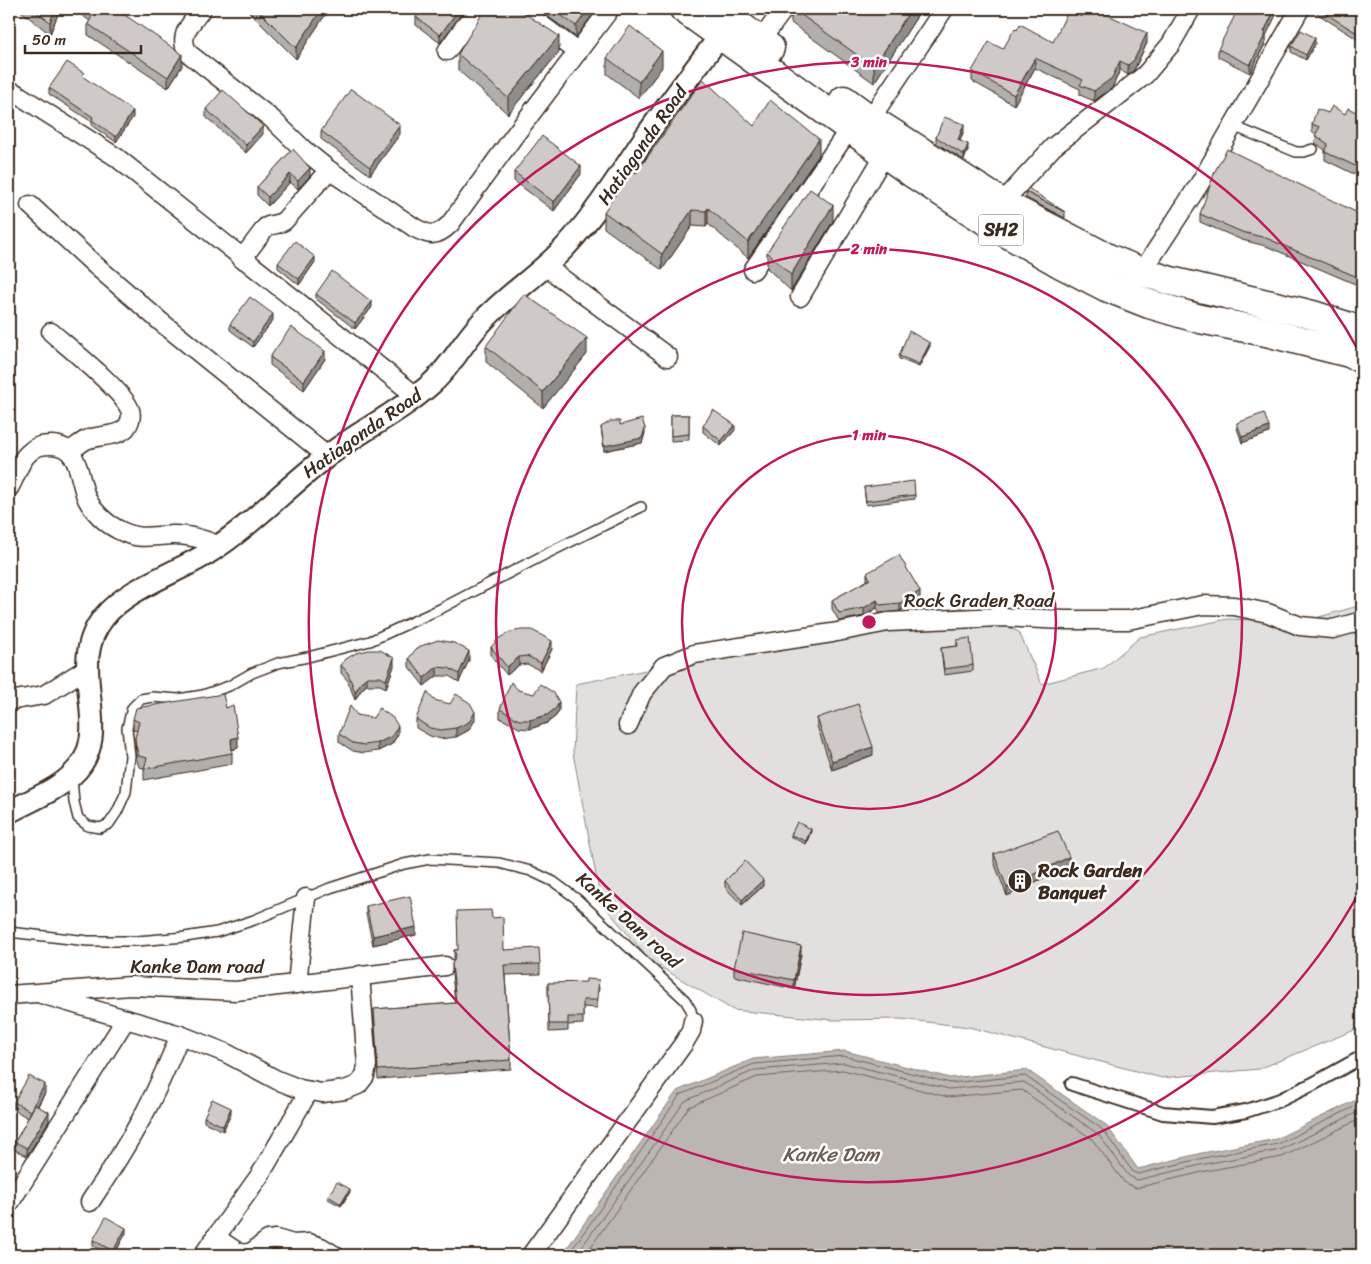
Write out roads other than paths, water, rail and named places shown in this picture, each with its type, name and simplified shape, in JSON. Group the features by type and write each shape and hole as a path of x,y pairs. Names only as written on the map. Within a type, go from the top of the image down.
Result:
{"main road":[{"name":"SH2","path":"684,9 724,21 760,41 860,128 886,154 991,224 1063,265 1149,304 1349,353 1362,360"},
{"name":"SH2","path":"724,21 860,128 1108,258 1171,281 1313,315 1362,332"}],"street":[{"path":"202,9 183,40 184,47 188,53 272,119 304,150 329,170 425,233 434,235 443,232 450,224 610,9"},
{"path":"447,51 478,9"},
{"path":"520,9 578,52"},
{"path":"760,41 784,9"},
{"path":"753,270 860,128 944,9"},
{"path":"1002,203 1054,147 1145,75 1170,44 1191,9"},
{"path":"1142,272 1200,183 1300,9"},
{"name":"Hatiagonda Road","path":"9,812 71,776 81,764 88,750 92,735 92,718 86,668 88,650 102,619 115,605 132,594 206,555 238,534 294,482 327,456 433,383 449,366 480,324 497,306 566,247 591,216 724,21"},
{"path":"9,90 116,157 416,396"},
{"path":"800,297 886,154"},
{"path":"242,259 266,227 280,224 284,221 329,170"},
{"path":"30,205 161,322 327,456"},
{"path":"545,266 668,358"},
{"path":"50,332 100,375 129,408 131,417 127,427 116,434 86,440 70,451"},
{"path":"9,488 28,453 40,445 56,445 70,451 77,463 88,500 100,517 117,529 138,537 187,536 200,538 220,546"},
{"name":"Rock Graden Road","path":"628,725 642,693 664,666 694,654 832,633 888,622 1000,617 1128,620 1203,605 1234,606 1268,614 1300,626 1333,629 1362,621"},
{"path":"9,701 44,695 86,668"},
{"path":"297,984 306,898"},
{"name":"Kanke Dam road","path":"9,996 131,986 236,990 445,966"},
{"path":"41,994 180,1035 226,1053 277,1080 300,1089 322,1093 345,1090 358,1085 365,1076 367,1065 360,975"},
{"path":"9,1204 126,1019"},
{"name":"Kanke Dam road","path":"531,1255 684,1043 691,1031 693,1021"},
{"path":"90,1202 144,1115 164,1075 180,1035"},
{"path":"1072,1084 1163,1113 1212,1117 1246,1111 1280,1100 1362,1057"},
{"path":"203,1255 260,1175 309,1091"},
{"path":"216,1237 236,1251 244,1254 252,1252 268,1240 276,1239 293,1244 309,1243 321,1247 334,1255"}],"lane":[{"path":"1233,126 1296,152 1304,152 1312,148"},
{"path":"71,776 78,818 88,826 100,828 109,824 126,792 130,756 127,728 132,708 141,699 153,697 178,699 203,695 229,686 252,672 278,663 370,641 440,609 641,507"},
{"name":"Kanke Dam road","path":"9,932 88,941 137,941 185,937 226,929 254,920 306,898 376,872 404,864 430,860 499,863 531,871 554,882 578,899 685,1000 692,1010 693,1021"}],"water":[{"name":"Kanke Dam","path":"845,1051 950,1078 1027,1070 1106,1125 1138,1169 1202,1153 1276,1139 1362,1097 1362,1255 562,1255 677,1091 753,1059"}],"place":[{"name":"Rock Garden Banquet","path":"1020,881"}]}
